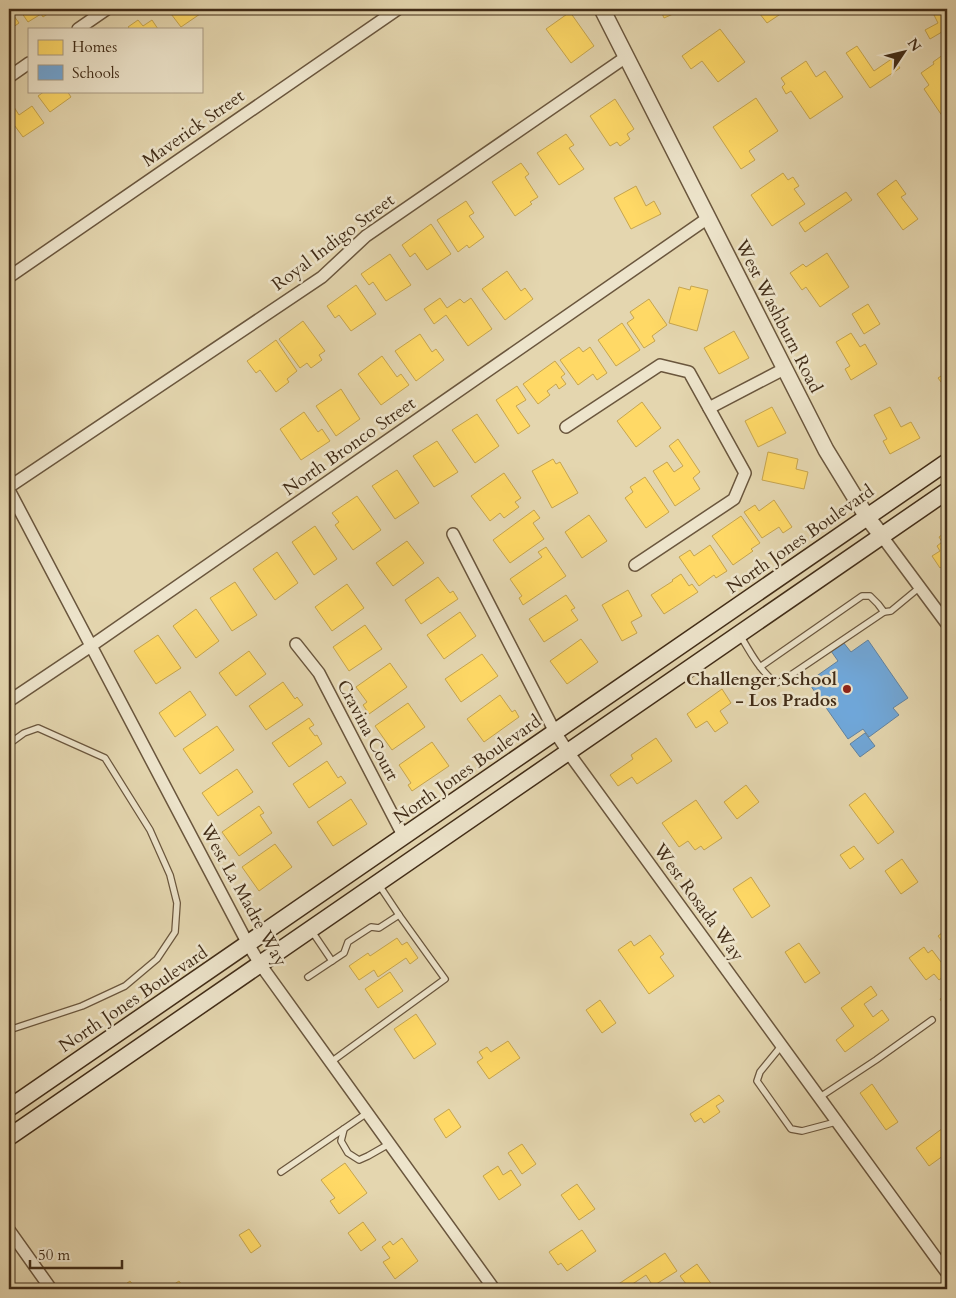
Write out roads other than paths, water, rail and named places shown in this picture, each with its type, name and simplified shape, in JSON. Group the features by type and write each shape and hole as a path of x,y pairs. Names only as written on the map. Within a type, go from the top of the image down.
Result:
{"main road":[{"name":"North Jones Boulevard","path":"9,1108 947,462"},
{"path":"9,1136 947,491"}],"street":[{"path":"79,28 107,9"},
{"name":"Maverick Street","path":"9,277 398,9"},
{"name":"West Washburn Road","path":"602,9 826,450 867,517 947,624"},
{"name":"Royal Indigo Street","path":"9,489 322,277 366,236 626,57"},
{"path":"9,77 28,64"},
{"name":"North Bronco Street","path":"9,701 708,218"},
{"path":"566,428 660,365 689,372 745,473 734,499 635,565"},
{"path":"709,408 784,369"},
{"name":"West La Madre Way","path":"9,489 260,964 494,1289"},
{"name":"West Rosada Way","path":"453,534 555,732 568,752 947,1273"},
{"name":"Cravina Court","path":"296,644 319,673 404,837"},
{"path":"9,1230 51,1289"}],"lane":[{"path":"739,634 760,667 776,683 782,681 884,612 892,611 920,587"},
{"path":"760,667 862,596 870,596 884,612"},
{"path":"9,744 24,734 38,728 105,758 150,830 170,875 177,903 175,932 157,959 125,986 82,1006 9,1030"},
{"path":"330,1062 445,979 378,884"},
{"path":"308,977 344,953 348,942 371,927 378,928 399,915"},
{"path":"311,930 332,960"},
{"path":"820,1097 932,1020"},
{"path":"782,1045 760,1072 757,1081 791,1129 802,1131 837,1122"},
{"path":"281,1172 367,1113"},
{"path":"344,1129 341,1141 348,1153 359,1160 390,1144"}],"place":[{"name":"Challenger School - Los Prados","path":"847,689"}]}
